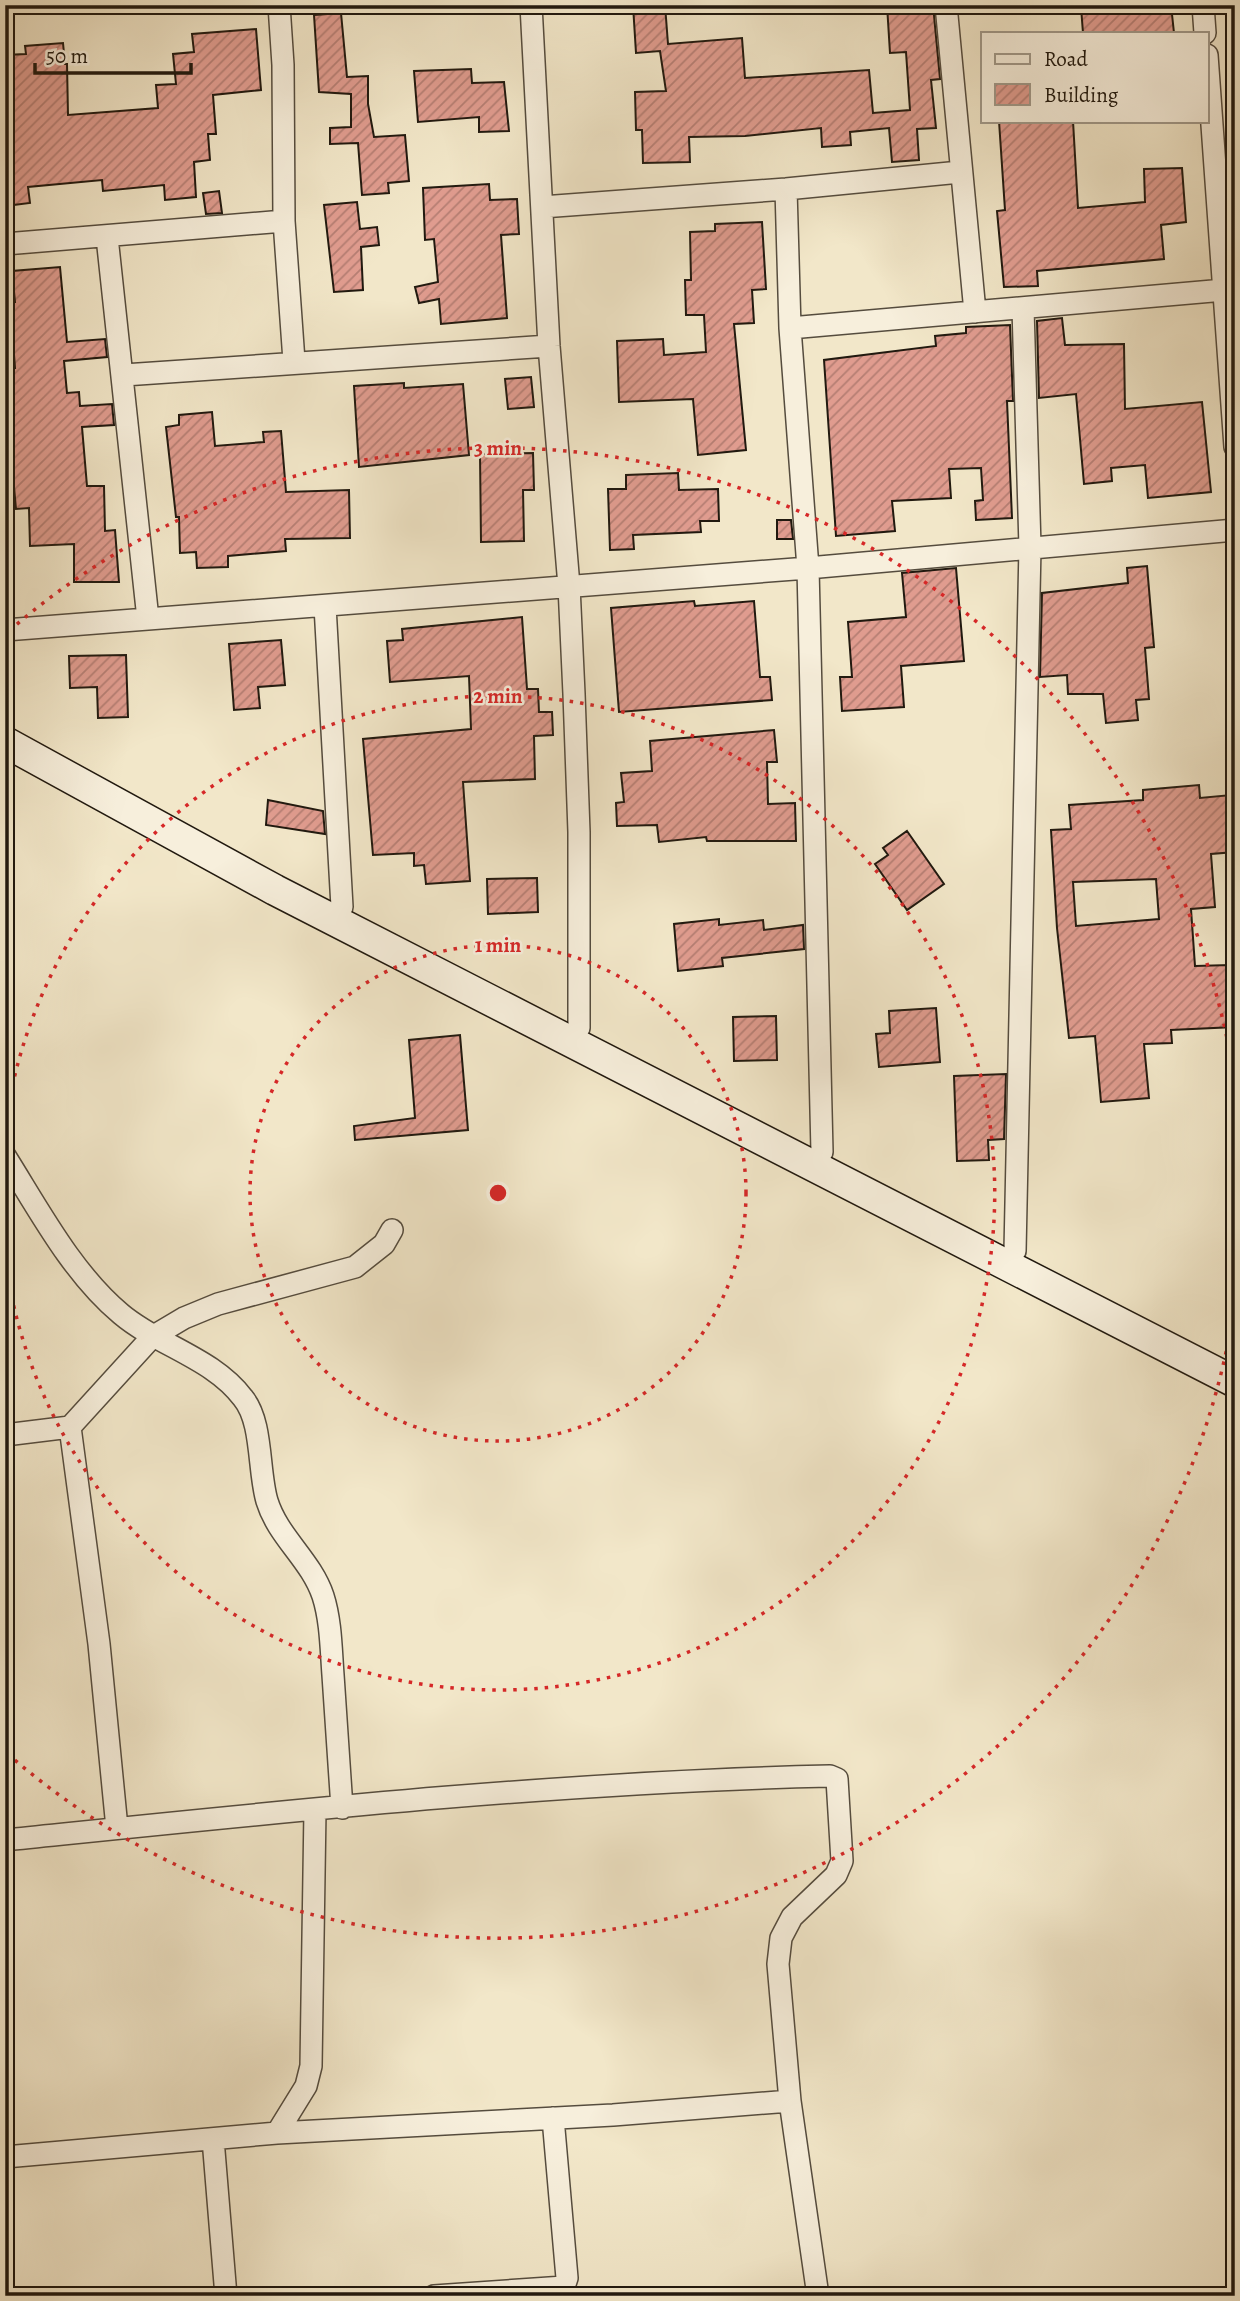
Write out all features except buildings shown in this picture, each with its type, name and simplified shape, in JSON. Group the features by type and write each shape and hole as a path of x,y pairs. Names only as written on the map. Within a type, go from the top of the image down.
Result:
{"street":[{"path":"279,5 283,65 284,221 294,361"},
{"path":"531,5 549,346 569,586 579,832 579,1028"},
{"path":"946,5 975,312"},
{"path":"1203,5 1205,32"},
{"path":"1208,61 1224,152 1224,290 1235,447"},
{"path":"542,207 786,189 960,172"},
{"path":"786,189 790,328 808,568 822,1152"},
{"path":"5,244 284,221"},
{"path":"107,237 124,375 148,619"},
{"path":"790,328 1224,290"},
{"path":"1015,1251 1030,547 1023,308"},
{"path":"124,375 294,361 549,346"},
{"path":"5,630 808,568 1235,530"},
{"path":"325,606 342,907"},
{"path":"5,724 154,810 1015,1251 1106,1308 1235,1382"},
{"path":"5,742 275,890 755,1135 1106,1308 1235,1364"},
{"path":"5,1156 84,1274 119,1313 152,1337 201,1362 227,1381 245,1400 256,1433 265,1496 273,1520 313,1574 323,1596 329,1626 342,1808"},
{"path":"5,1435 70,1427 152,1337 184,1318 218,1304 355,1267 377,1251 391,1230"},
{"path":"70,1427 99,1644 117,1829"},
{"path":"5,1840 315,1810 736,1778 830,1776 837,1779 842,1861 836,1875 792,1917 781,1938 778,1964 790,2101 818,2296"},
{"path":"276,2133 306,2086 311,2066 315,1810"},
{"path":"5,2157 276,2133 553,2118 790,2101"},
{"path":"437,2296 564,2287 567,2277 553,2118"},
{"path":"213,2139 226,2296"}]}
